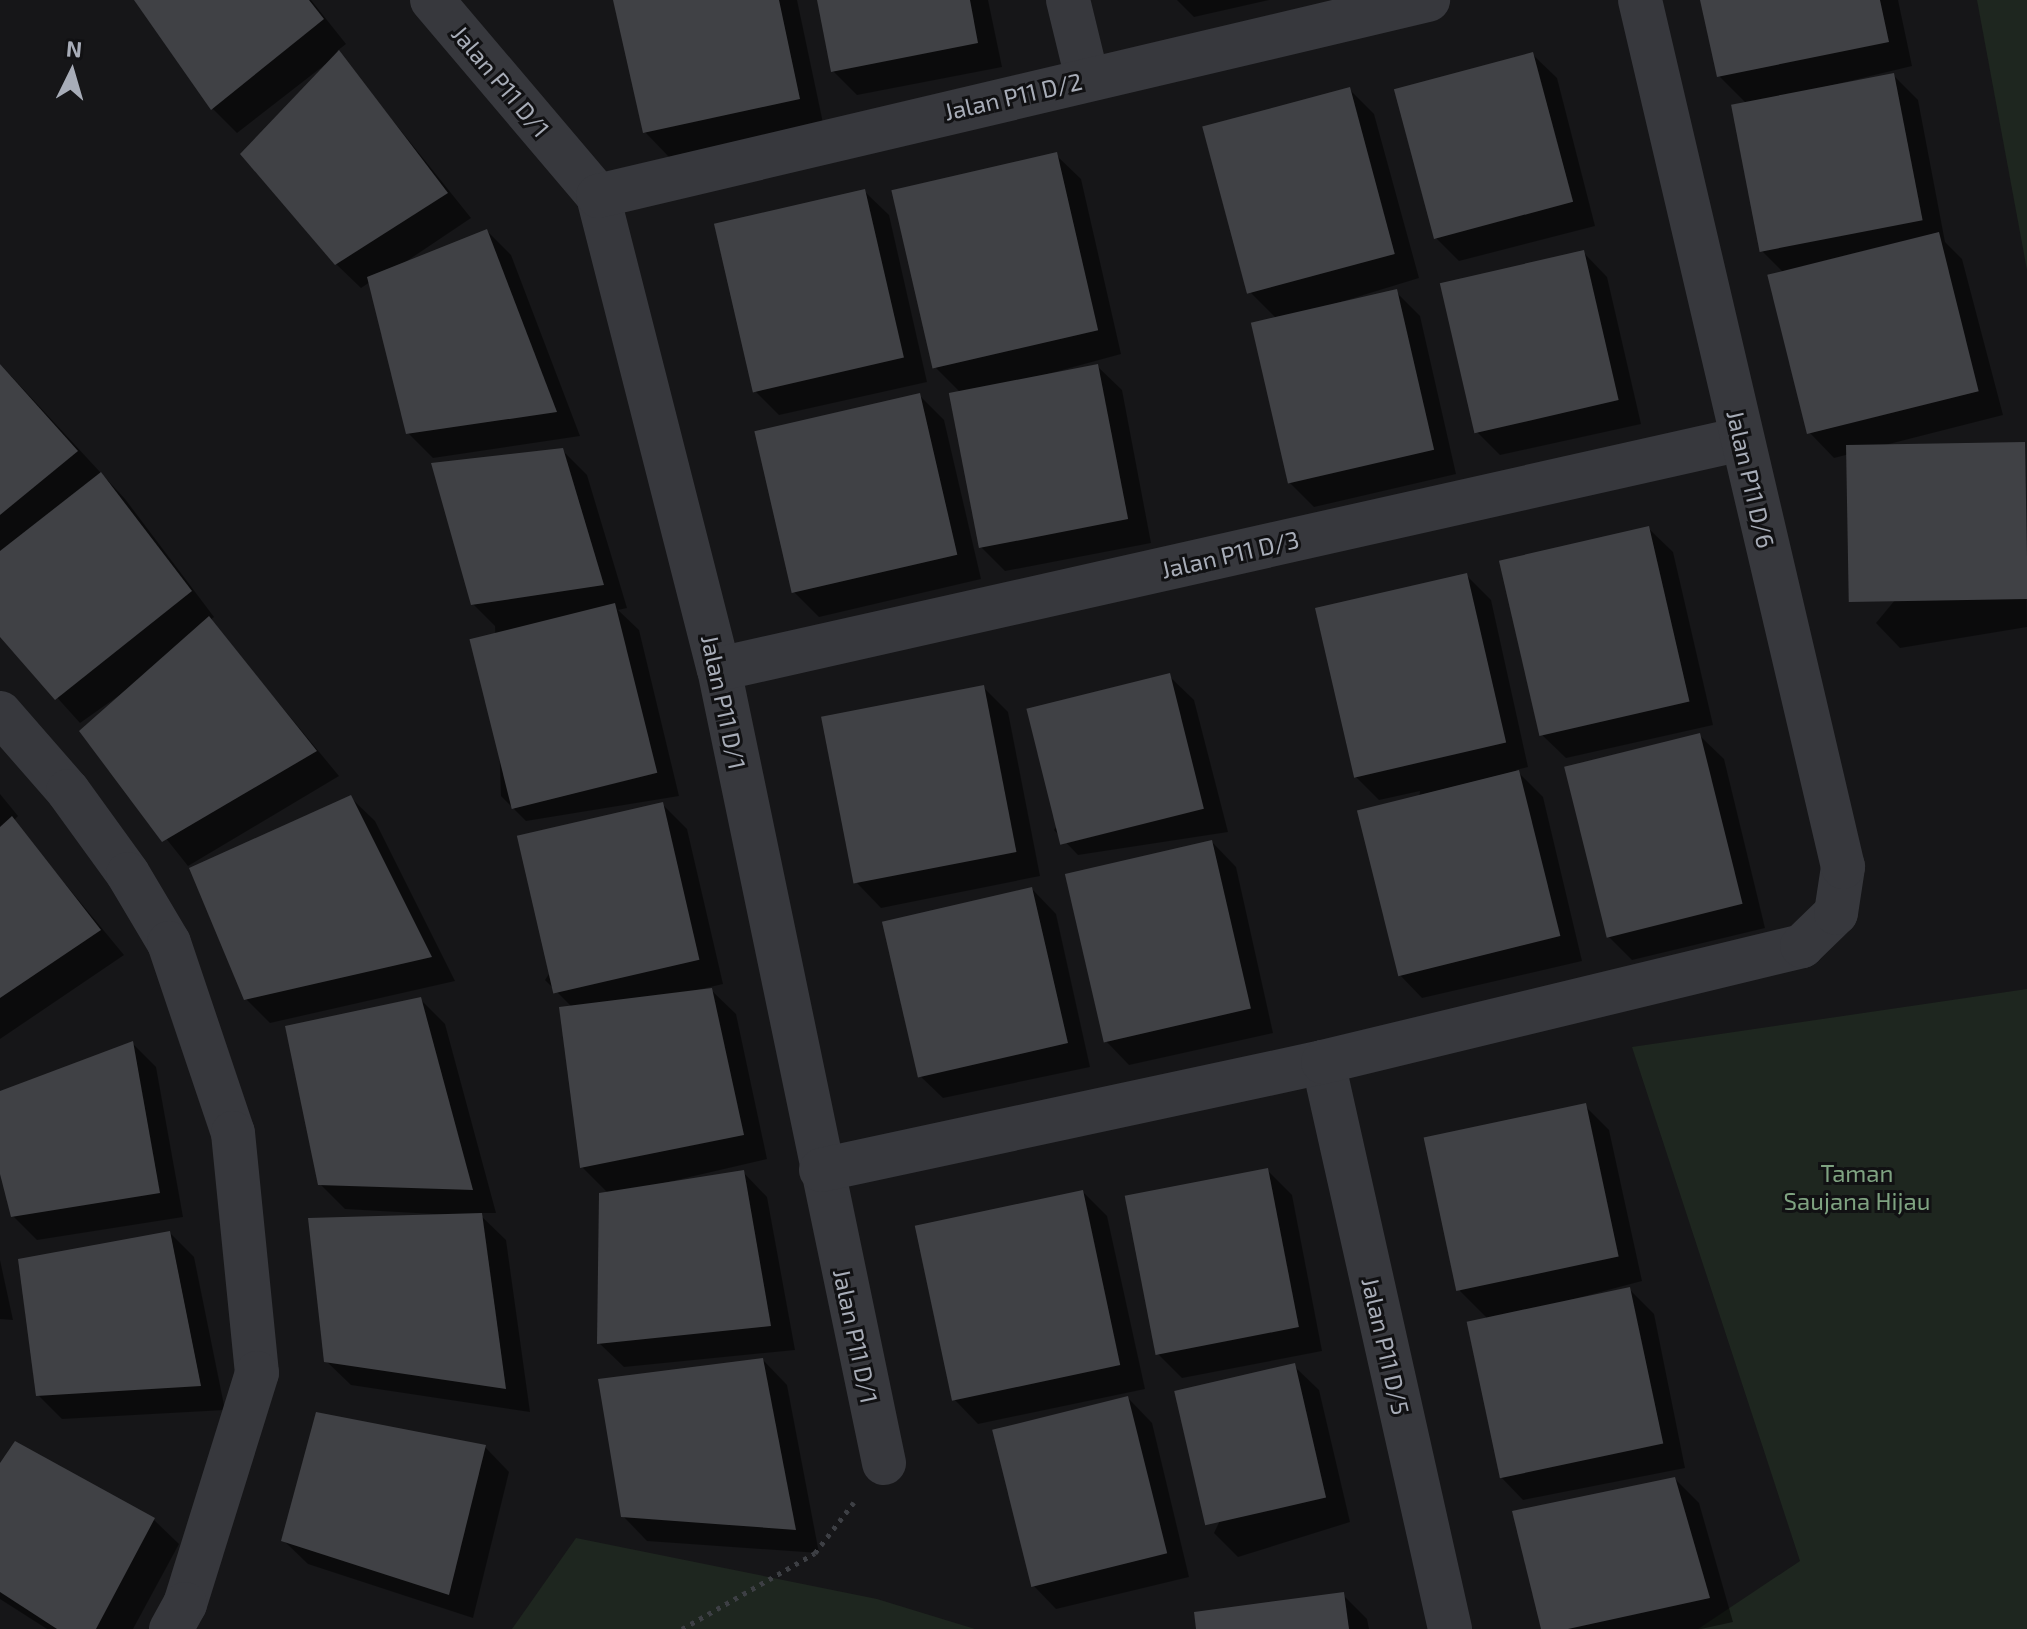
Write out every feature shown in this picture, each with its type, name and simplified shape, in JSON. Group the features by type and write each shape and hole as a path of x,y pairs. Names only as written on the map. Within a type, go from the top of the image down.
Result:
{"street":[{"name":"Jalan P11 D/1","path":"432,0 598,196 719,669 884,1463"},
{"path":"1068,0 1087,78"},
{"name":"Jalan P11 D/2","path":"598,196 1087,78 1428,0"},
{"name":"Jalan P11 D/6","path":"1323,1062 1802,946 1836,913 1843,867 1640,0"},
{"name":"Jalan P11 D/3","path":"719,669 1741,439"},
{"path":"0,713 68,791 128,874 169,943 206,1039 233,1133 257,1373 185,1604 171,1629"},
{"path":"821,1170 1323,1062"},
{"name":"Jalan P11 D/5","path":"1323,1062 1450,1629"}],"path":[{"path":"682,1629 815,1553 884,1463"}],"green space":[{"path":"1977,0 2027,0 2027,270"},
{"name":"Taman Saujana Hijau","path":"2027,989 2027,1629 1698,1629 1800,1561 1632,1047"},
{"path":"576,1538 877,1599 975,1629 512,1629"}],"building":[{"path":"134,0 309,0 324,19 211,110"},
{"path":"613,0 779,0 800,99 643,133"},
{"path":"817,0 970,0 978,43 831,72"},
{"path":"1700,0 1880,0 1889,42 1717,77"},
{"path":"339,50 448,193 335,265 240,154"},
{"path":"1533,52 1573,202 1434,239 1394,89"},
{"path":"1894,73 1923,220 1760,252 1731,105"},
{"path":"1350,87 1395,254 1247,294 1202,127"},
{"path":"1057,152 1098,330 933,369 891,190"},
{"path":"865,189 904,358 753,392 714,224"},
{"path":"487,229 557,412 406,434 367,277"},
{"path":"1939,232 1979,391 1807,434 1767,275"},
{"path":"1584,250 1619,400 1474,433 1440,283"},
{"path":"1397,289 1434,450 1288,484 1251,323"},
{"path":"0,364 78,451 0,515"},
{"path":"1098,364 1128,519 979,548 949,393"},
{"path":"920,393 957,555 792,593 754,431"},
{"path":"2025,442 2027,599 1849,602 1846,445"},
{"path":"563,448 604,585 471,605 431,463"},
{"path":"101,472 192,591 55,700 0,637 0,551"},
{"path":"1649,526 1689,701 1539,736 1499,561"},
{"path":"1467,573 1506,743 1354,778 1315,608"},
{"path":"615,603 657,773 512,809 469,639"},
{"path":"209,616 317,751 162,842 79,731"},
{"path":"1170,673 1204,809 1060,845 1026,709"},
{"path":"984,685 1016,852 853,884 821,717"},
{"path":"1700,733 1743,904 1607,938 1564,767"},
{"path":"1519,770 1560,936 1398,976 1357,810"},
{"path":"351,795 432,957 244,1000 189,868"},
{"path":"663,802 699,960 553,994 517,836"},
{"path":"12,816 101,930 0,998 0,827"},
{"path":"1212,840 1251,1009 1104,1043 1065,874"},
{"path":"1032,887 1068,1043 918,1078 882,922"},
{"path":"712,988 744,1135 580,1168 559,1007"},
{"path":"421,997 473,1190 318,1185 285,1026"},
{"path":"133,1041 160,1193 11,1217 0,1174 0,1091"},
{"path":"1586,1103 1619,1257 1456,1291 1424,1138"},
{"path":"1268,1168 1299,1327 1156,1355 1125,1196"},
{"path":"744,1170 771,1326 597,1344 599,1193"},
{"path":"1083,1190 1120,1365 952,1401 915,1226"},
{"path":"482,1213 506,1389 324,1362 308,1218"},
{"path":"170,1231 201,1386 36,1396 18,1259"},
{"path":"1630,1287 1663,1444 1500,1478 1467,1322"},
{"path":"763,1358 796,1530 621,1517 598,1379"},
{"path":"1295,1363 1326,1497 1205,1525 1174,1391"},
{"path":"1128,1396 1167,1553 1031,1587 992,1430"},
{"path":"316,1412 486,1445 449,1595 281,1541"},
{"path":"15,1441 155,1518 96,1629 57,1629 0,1592 0,1463"},
{"path":"1675,1477 1710,1598 1568,1629 1541,1629 1512,1511"},
{"path":"1344,1592 1349,1629 1196,1629 1194,1612"}]}
